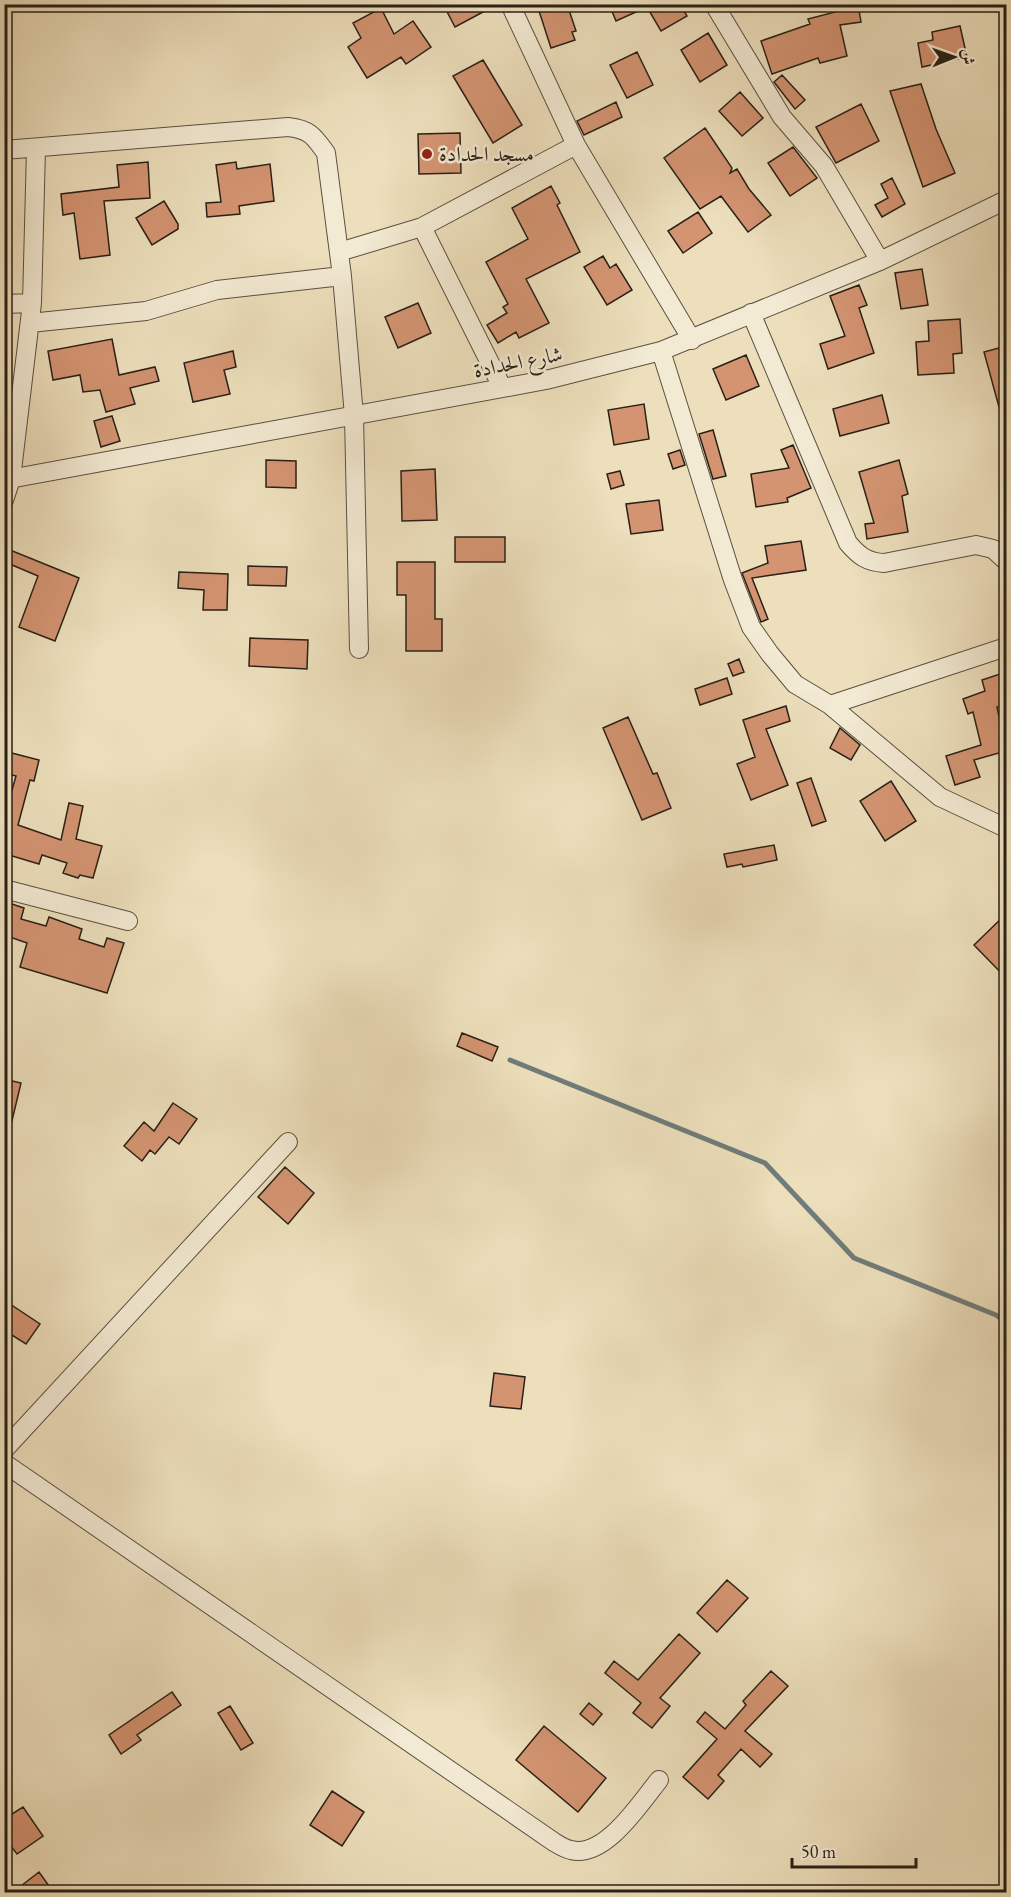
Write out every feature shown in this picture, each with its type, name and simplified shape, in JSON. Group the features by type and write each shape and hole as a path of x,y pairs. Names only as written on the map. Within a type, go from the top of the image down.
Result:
{"street":[{"path":"510,4 576,145 692,340"},
{"path":"714,4 782,117 824,165 880,261"},
{"path":"4,150 288,127 304,129 326,153 342,276 354,416 359,649"},
{"path":"339,252 422,227 576,145"},
{"path":"4,500 32,303 36,149"},
{"name":"شارع الحدادة","path":"8,480 595,369 662,351 880,261 1006,200"},
{"path":"422,227 502,387"},
{"path":"30,322 136,312 216,290 342,276"},
{"path":"4,304 32,303"},
{"path":"751,313 848,543 857,554 870,562 884,562 976,545 993,549 1006,561"},
{"path":"662,351 733,580 751,627 795,684 830,705 940,796 1006,828"},
{"path":"830,705 1006,647"},
{"path":"4,889 128,921"},
{"path":"4,1450 288,1142"},
{"path":"4,1463 554,1842 572,1850 582,1851 602,1844 660,1780"}],"building":[{"path":"443,4 498,4 455,27"},
{"path":"556,4 567,4 576,31 572,32 575,40 551,48 539,11"},
{"path":"609,4 680,4 687,16 661,31 647,7 616,21"},
{"path":"838,4 858,4 861,22 840,25 847,56 820,63 818,58 772,74 761,41 810,24 808,19 839,11"},
{"path":"381,8 394,34 413,21 431,47 406,64 401,57 367,78 348,47 361,38 353,23"},
{"path":"960,26 967,57 922,67 918,43 933,40 932,32"},
{"path":"708,33 727,65 700,82 681,50"},
{"path":"637,52 653,85 627,98 610,65"},
{"path":"483,60 522,125 493,143 453,76"},
{"path":"782,75 805,100 795,109 774,82"},
{"path":"921,84 936,129 955,173 923,187 890,91"},
{"path":"740,92 763,118 742,136 719,111"},
{"path":"616,102 622,117 584,135 577,121"},
{"path":"861,104 879,141 836,163 816,127"},
{"path":"705,128 732,168 730,173 737,169 749,189 771,215 748,232 721,196 700,209 664,158"},
{"path":"460,133 461,173 419,174 418,134"},
{"path":"793,147 817,178 790,196 768,163"},
{"path":"148,162 150,198 104,201 110,255 80,259 74,213 63,215 61,194 119,187 117,165"},
{"path":"236,162 237,169 270,164 274,201 239,206 240,214 207,217 206,203 221,202 216,165"},
{"path":"892,178 905,204 882,217 875,205 888,198 881,184"},
{"path":"551,186 560,203 557,205 580,252 526,279 549,323 519,338 516,332 498,343 487,325 507,313 503,307 508,304 486,262 528,239 512,208"},
{"path":"164,201 178,224 178,229 152,245 136,218"},
{"path":"698,212 712,233 683,253 668,231"},
{"path":"603,256 610,268 616,264 632,290 607,305 584,267"},
{"path":"922,269 928,305 901,309 895,273"},
{"path":"859,285 867,305 859,308 874,353 828,369 820,344 845,336 830,296"},
{"path":"418,303 431,333 398,348 385,317"},
{"path":"960,319 962,353 953,354 954,373 918,375 916,342 929,341 928,321"},
{"path":"112,339 119,375 155,367 159,381 130,388 135,404 106,412 100,390 83,392 80,375 53,380 48,351"},
{"path":"999,348 1006,375 1006,418 1002,418 984,352"},
{"path":"233,351 236,367 224,370 230,394 193,402 184,363"},
{"path":"746,355 759,386 726,400 713,369"},
{"path":"882,395 889,423 840,436 833,409"},
{"path":"644,404 649,439 614,445 608,410"},
{"path":"112,416 120,441 101,447 94,421"},
{"path":"713,430 726,476 713,479 699,434"},
{"path":"793,445 811,488 787,498 788,502 756,507 751,474 789,468 781,450"},
{"path":"680,450 685,465 673,469 668,454"},
{"path":"266,460 296,461 296,488 266,487"},
{"path":"899,460 908,494 902,496 908,532 867,539 865,524 874,523 859,472"},
{"path":"435,469 437,520 402,521 401,471"},
{"path":"620,471 624,485 611,489 607,474"},
{"path":"659,500 663,530 631,534 626,504"},
{"path":"455,537 505,537 505,562 455,562"},
{"path":"801,541 806,570 752,578 768,619 761,622 742,573 768,563 765,546"},
{"path":"10,550 79,578 55,641 19,627 38,576 5,562"},
{"path":"397,562 435,562 435,619 442,619 442,651 406,651 406,595 397,595"},
{"path":"248,566 287,567 286,586 248,585"},
{"path":"179,572 228,574 227,610 203,610 204,590 178,588"},
{"path":"250,638 308,640 307,669 249,666"},
{"path":"739,659 744,672 733,676 728,664"},
{"path":"1006,672 1006,704 997,707 1006,751 974,760 980,777 955,785 946,756 981,745 973,712 968,714 963,699 985,691 982,680"},
{"path":"727,678 732,694 700,705 695,689"},
{"path":"786,706 790,721 766,729 788,785 751,800 737,764 755,757 743,720"},
{"path":"628,717 653,774 657,773 671,808 642,820 603,728"},
{"path":"840,728 860,745 851,760 830,748"},
{"path":"4,751 39,760 34,781 30,780 18,825 61,840 69,803 83,806 76,839 102,846 93,878 80,875 78,878 63,873 67,863 42,855 39,864 9,855 4,857 4,818 16,776 4,773"},
{"path":"811,778 826,821 812,826 797,783"},
{"path":"891,781 916,821 885,841 860,801"},
{"path":"774,845 777,860 743,867 742,864 727,867 724,854"},
{"path":"9,903 24,908 21,919 46,926 49,917 82,929 79,939 104,947 107,938 124,943 107,993 20,967 27,943 4,935 4,904"},
{"path":"1006,914 1006,978 974,945"},
{"path":"462,1033 498,1047 492,1061 457,1046"},
{"path":"4,1079 21,1083 10,1129 4,1129"},
{"path":"173,1103 197,1119 179,1144 169,1137 155,1154 150,1150 142,1161 124,1146 144,1122 154,1131"},
{"path":"285,1167 314,1193 288,1224 258,1197"},
{"path":"4,1300 40,1324 26,1344 4,1330"},
{"path":"494,1373 525,1377 521,1409 490,1406"},
{"path":"727,1580 748,1598 717,1632 697,1613"},
{"path":"679,1634 700,1653 660,1698 670,1706 652,1728 633,1713 641,1703 605,1673 614,1661 638,1680"},
{"path":"771,1671 788,1686 745,1731 772,1754 760,1767 741,1749 718,1775 724,1781 708,1799 683,1777 717,1739 697,1722 705,1712 725,1729 746,1705 743,1701"},
{"path":"172,1692 181,1705 137,1735 141,1740 121,1754 109,1735"},
{"path":"589,1703 602,1714 593,1725 580,1714"},
{"path":"230,1706 253,1743 241,1750 218,1713"},
{"path":"544,1726 606,1778 578,1812 516,1760"},
{"path":"332,1791 364,1812 342,1846 310,1825"},
{"path":"23,1807 43,1836 17,1854 4,1837 4,1819"},
{"path":"39,1872 54,1893 12,1893"}],"waterway":[{"path":"510,1060 765,1163 854,1258 996,1315 1006,1322"}],"place":[{"name":"مسجد الحدادة","path":"427,154"}]}
